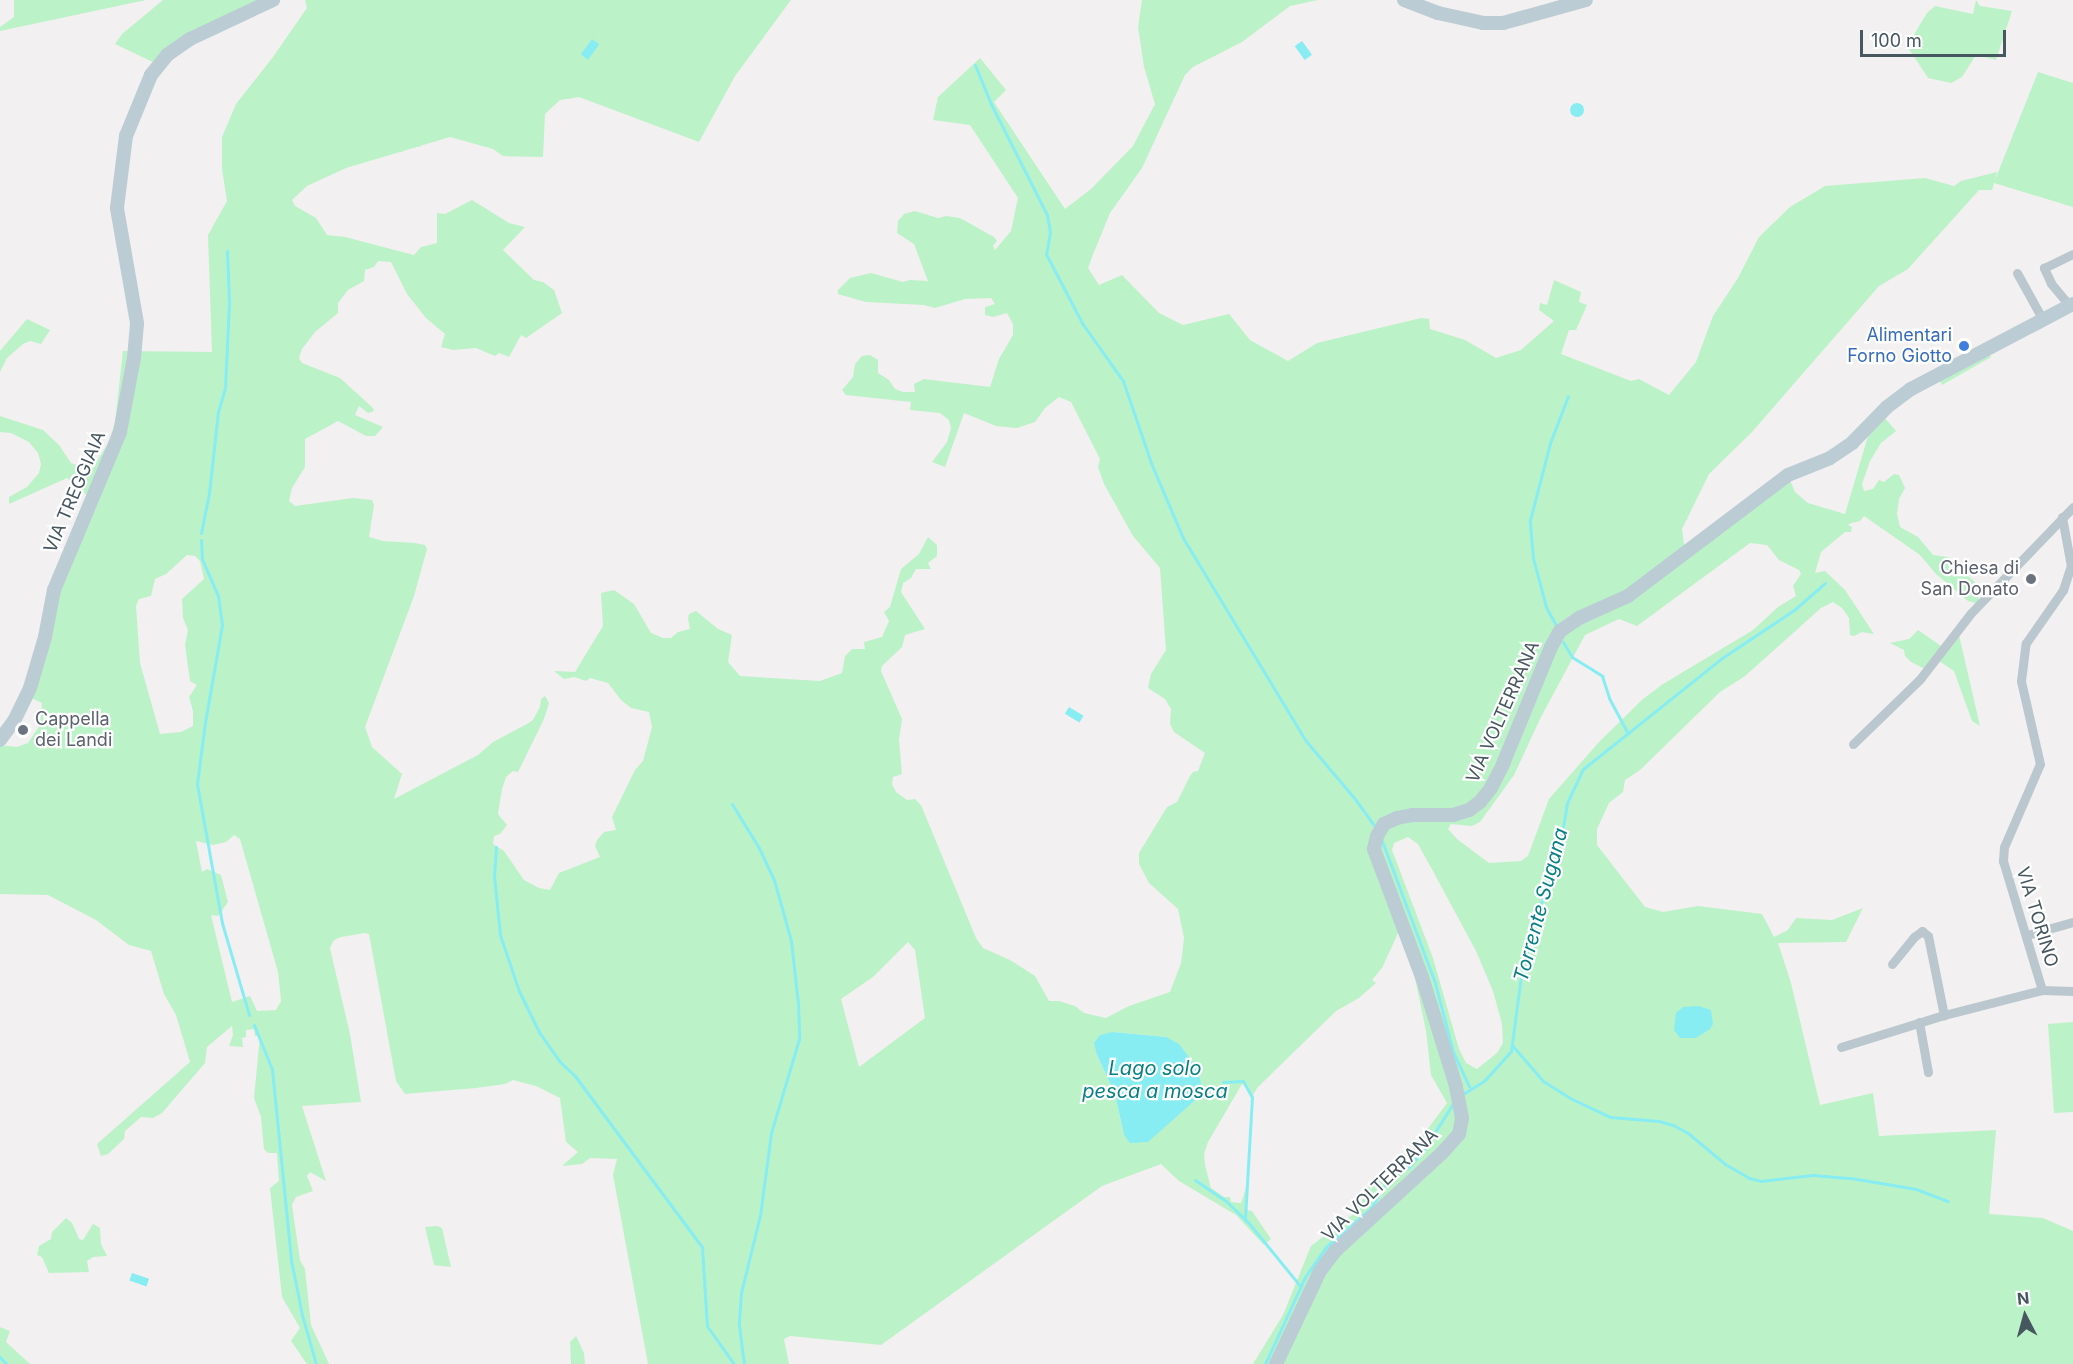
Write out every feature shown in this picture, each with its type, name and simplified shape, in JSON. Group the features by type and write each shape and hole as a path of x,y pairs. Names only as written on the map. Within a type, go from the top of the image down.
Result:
{"main road":[{"name":"VIA TREGGIAIA","path":"0,740 14,721 30,688 45,637 54,590 120,432 134,358 137,324 117,208 126,136 151,75 167,55 190,39 273,0"},
{"path":"1404,0 1438,13 1483,23 1503,23 1587,0"},
{"name":"VIA VOLTERRANA","path":"1276,1364 1320,1271 1335,1251 1442,1153 1459,1134 1462,1118 1456,1086 1422,977 1374,849 1384,824 1397,818 1453,815 1469,810 1480,802 1491,788 1503,764 1551,647 1560,632 1579,618 1628,596 1788,475 1830,458 1852,443 1887,407 1911,389 2072,305"}],"street":[{"path":"2072,305 2051,283 2044,268 2073,254"},
{"path":"2017,273 2043,320"},
{"path":"1852,744 1920,680 1971,613 2073,507"},
{"name":"VIA TORINO","path":"2042,990 2003,861 2004,848 2040,764 2021,681 2026,643 2063,590 2071,566 2062,518"},
{"path":"2027,935 2073,922"},
{"path":"1892,964 1914,937 1922,932 1928,936 1944,1015"},
{"path":"1841,1047 1919,1022 2042,990 2073,991"},
{"path":"1919,1022 1928,1072"}],"green space":[{"path":"14,0 146,0 0,31 0,27 14,17"},
{"path":"163,0 273,0 255,7 159,65 115,44 122,34"},
{"path":"305,0 791,0 735,76 699,142 579,97 560,100 545,114 543,157 503,156 493,149 450,137 346,168 307,186 292,200 295,206 316,218 327,235 345,237 414,255 421,247 437,243 437,213 445,214 472,200 509,223 525,227 503,250 534,280 543,282 554,290 562,313 526,338 521,335 509,357 499,353 495,356 476,348 453,350 441,347 445,334 426,318 407,294 391,262 378,261 374,267 365,270 364,281 348,290 338,303 338,313 315,332 302,349 299,358 302,363 340,378 374,411 368,413 359,406 355,415 383,427 375,436 366,436 338,421 305,439 305,467 292,488 289,501 295,506 353,498 372,500 374,505 369,537 383,541 425,545 427,549 414,596 365,727 372,747 402,774 394,799 478,755 493,742 533,720 540,707 541,699 545,696 549,703 544,719 518,772 513,771 506,777 498,814 507,825 500,834 494,836 493,844 504,851 524,880 539,888 550,890 559,873 600,857 595,846 597,840 604,832 616,830 612,817 635,770 643,761 652,727 649,712 631,708 621,700 608,683 590,678 586,681 574,677 564,679 554,671 575,672 603,626 601,593 614,590 634,604 651,633 663,638 671,638 678,632 690,629 689,614 696,611 718,629 732,635 728,662 740,676 820,681 842,673 845,656 852,649 865,649 864,642 882,637 889,621 884,612 890,607 901,569 919,554 928,537 937,545 937,556 928,563 931,569 916,569 911,578 903,583 901,592 925,629 905,635 902,647 882,666 881,671 902,719 899,740 902,774 893,777 892,784 896,792 907,800 915,799 921,805 976,938 983,948 1010,960 1035,976 1049,1001 1059,1001 1075,1006 1084,1013 1106,1018 1129,1006 1170,992 1181,963 1184,938 1178,909 1149,883 1139,864 1139,853 1167,807 1177,802 1190,776 1193,772 1198,771 1205,753 1174,732 1170,724 1171,709 1165,699 1148,688 1151,674 1166,650 1160,568 1133,536 1104,484 1098,467 1100,459 1071,402 1059,397 1045,408 1035,422 1017,428 996,426 964,413 945,467 932,462 947,442 951,428 949,420 940,413 910,410 911,402 846,395 842,390 853,377 855,364 862,356 870,355 878,360 878,373 889,380 895,389 903,392 915,392 914,384 924,379 990,387 999,359 1013,335 1013,324 1007,313 993,317 985,315 985,307 995,304 991,298 965,299 935,308 924,305 866,302 838,294 838,290 850,278 871,273 903,282 928,281 914,244 897,233 898,221 904,214 915,211 938,218 946,216 960,218 994,237 997,241 993,246 995,250 1011,231 1018,198 970,125 933,120 938,97 980,58 1006,90 994,102 1065,209 1091,189 1133,146 1155,104 1144,67 1138,27 1142,0 1318,0 1290,6 1242,42 1193,67 1185,75 1142,168 1110,213 1088,268 1099,285 1122,275 1159,313 1183,325 1229,314 1250,340 1288,361 1317,343 1421,318 1429,319 1430,329 1465,340 1496,358 1521,350 1554,321 1539,310 1540,303 1547,305 1554,280 1581,292 1579,302 1587,305 1576,330 1569,330 1561,354 1631,381 1639,379 1669,395 1696,362 1713,316 1738,278 1759,237 1790,207 1825,186 1925,178 1954,186 1961,181 1997,172 1995,180 2038,72 2073,83 2073,207 1994,183 1992,190 1979,190 1908,269 1879,286 1752,432 1709,474 1682,529 1685,551 1788,475 1795,492 1808,503 1845,514 1868,436 1884,417 1896,431 1881,443 1870,461 1862,484 1864,491 1873,489 1879,480 1884,482 1894,474 1899,475 1905,488 1899,499 1897,514 1900,527 1918,537 1933,555 1948,557 1978,585 1979,604 1968,601 1936,574 1920,555 1864,516 1860,521 1851,523 1848,525 1852,527 1851,532 1845,532 1821,552 1815,573 1825,571 1845,590 1874,634 1862,632 1854,636 1850,635 1849,618 1842,608 1833,602 1821,608 1745,676 1720,692 1640,770 1625,780 1623,792 1609,803 1597,829 1597,845 1645,907 1663,912 1698,906 1762,914 1774,937 1788,930 1796,918 1832,920 1863,908 1846,942 1778,943 1791,983 1820,1105 1873,1093 1879,1136 1996,1130 1989,1214 2043,1218 2073,1231 2073,1364 1253,1364 1283,1315 1311,1246 1357,1211 1372,1180 1409,1154 1447,1103 1431,1075 1426,1031 1410,954 1399,931 1382,968 1372,980 1376,983 1359,998 1336,1011 1257,1088 1252,1097 1247,1085 1242,1084 1208,1142 1204,1154 1211,1188 1224,1197 1230,1197 1231,1202 1241,1203 1248,1182 1246,1210 1252,1211 1271,1239 1264,1245 1236,1215 1179,1181 1161,1164 1102,1186 881,1345 790,1336 784,1339 789,1364 648,1364 613,1175 617,1159 590,1158 582,1164 562,1166 578,1152 566,1142 560,1098 536,1086 513,1080 505,1084 476,1088 405,1094 396,1081 369,934 341,937 334,940 330,948 350,1034 361,1102 302,1106 326,1181 310,1172 307,1176 313,1191 296,1197 292,1205 300,1260 305,1269 311,1325 329,1364 307,1364 291,1341 300,1328 282,1297 270,1188 279,1181 277,1153 268,1153 264,1149 261,1117 254,1098 260,1036 255,1036 254,1029 246,1030 246,1037 242,1038 243,1047 229,1046 233,1035 232,1026 207,1047 205,1063 162,1113 153,1118 141,1117 125,1131 124,1139 108,1154 101,1156 97,1144 190,1062 176,1015 164,994 151,951 129,945 96,920 48,895 0,894 0,745 17,747 28,743 40,725 42,703 27,696 90,498 67,478 9,504 9,497 27,487 39,473 41,464 38,453 29,442 11,433 0,432 0,416 43,430 59,445 71,463 91,470 109,442 115,422 123,351 212,352 208,235 227,201 222,169 222,137 236,104 273,57 307,8","holes":["1750,543 1767,545 1779,560 1799,570 1801,574 1793,586 1796,596 1778,607 1753,630 1663,684 1643,699 1599,742 1549,799 1528,856 1521,861 1489,863 1457,839 1448,829 1451,824 1472,826 1480,822 1514,775 1541,717 1585,635 1619,619 1637,626","187,555 195,556 200,561 204,579 182,599 183,618 188,630 185,645 190,681 197,685 189,697 193,711 193,726 181,732 160,734 140,663 136,606 139,599 151,596 155,579 166,574","234,835 240,839 278,972 281,1001 276,1010 257,1011 250,996 232,1002 211,915 218,916 228,902 221,875 207,869 202,872 196,841 213,845 226,842","1408,837 1418,844 1476,951 1493,991 1502,1024 1503,1043 1497,1053 1477,1069 1466,1063 1459,1049 1433,958 1392,850 1394,843","908,942 915,950 925,1018 859,1067 841,999 873,977","1113,1032 1166,1037 1124,1135 1115,1094 1097,1055"]},
{"path":"1976,0 1980,6 2012,11 1996,60 1976,55 1962,77 1951,83 1928,78 1907,46 1927,13 1935,6 1973,14"},
{"path":"27,319 50,330 41,344 30,341 23,344 7,358 0,372 0,351"},
{"path":"1986,349 1991,357 1942,385 1936,374"},
{"path":"1918,630 1944,648 1959,635 1980,726 1972,721 1954,671 1936,659 1927,670 1911,662 1905,656 1904,650 1890,643 1909,639"},
{"path":"2073,1022 2073,1112 2054,1113 2048,1024"},
{"path":"66,1218 72,1223 79,1239 83,1240 93,1224 100,1228 101,1244 107,1256 93,1257 87,1261 89,1272 49,1273 42,1257 37,1255 39,1246 51,1239 52,1232"},
{"path":"425,1227 442,1228 451,1267 434,1265"},
{"path":"0,1327 10,1331 6,1342 30,1364 0,1364"},
{"path":"576,1336 584,1353 585,1364 571,1364 570,1342"}],"water":[{"path":"592,39 599,44 588,60 581,54"},
{"path":"1302,41 1312,55 1305,60 1295,46"},
{"path":"1577,103 1582,105 1584,110 1582,115 1577,117 1572,115 1570,110 1572,105"},
{"path":"1069,707 1084,716 1079,723 1065,714"},
{"path":"1699,1006 1711,1010 1713,1024 1710,1029 1696,1038 1680,1038 1674,1030 1676,1013 1683,1007"},
{"name":"Lago solo pesca a mosca","path":"1113,1032 1166,1037 1179,1044 1197,1068 1202,1088 1201,1095 1148,1142 1130,1143 1124,1135 1115,1094 1097,1055 1094,1043 1100,1035"},
{"path":"132,1273 149,1279 146,1286 129,1281"}],"waterway":[{"path":"975,65 991,104 1047,215 1050,232 1046,254 1082,323 1123,381 1151,463 1183,538 1306,741 1377,829"},
{"path":"201,533 209,493 218,412 225,388 229,302 227,251"},
{"path":"1557,627 1546,607 1533,558 1530,520 1550,443 1568,396"},
{"path":"201,540 202,559 218,596 222,625 197,784 222,923 249,1015"},
{"name":"Torrente Sugana","path":"1463,1094 1485,1080 1511,1051 1521,976 1536,918 1559,851 1567,803 1583,769 1722,658 1794,610 1825,583"},
{"path":"1563,642 1572,657 1602,676 1609,698 1628,733"},
{"path":"732,804 759,848 774,880 791,941 798,1003 799,1039 771,1133 760,1215 741,1293 739,1325 744,1364"},
{"path":"1382,841 1435,983 1453,1052 1469,1087"},
{"path":"496,847 494,876 500,935 519,991 539,1032 559,1061 575,1076 702,1247 707,1326 734,1364"},
{"path":"254,1025 272,1069 291,1260 302,1315 316,1364"},
{"path":"1512,1045 1543,1081 1570,1098 1610,1117 1659,1121 1673,1125 1688,1133 1725,1164 1749,1178 1761,1181 1813,1175 1851,1178 1916,1189 1948,1201"},
{"path":"1223,1082 1243,1081 1252,1097 1245,1220"},
{"name":"Torrente Sugana","path":"1265,1364 1305,1277 1326,1247 1371,1208 1388,1178 1408,1168 1423,1151 1454,1102"},
{"path":"1195,1180 1226,1201 1248,1222 1301,1287"},
{"path":"0,1357 6,1364"}],"place":[{"name":"Alimentari Forno Giotto","path":"1964,346"},
{"name":"Chiesa di San Donato","path":"2031,579"},
{"name":"Cappella dei Landi","path":"23,730"}]}
